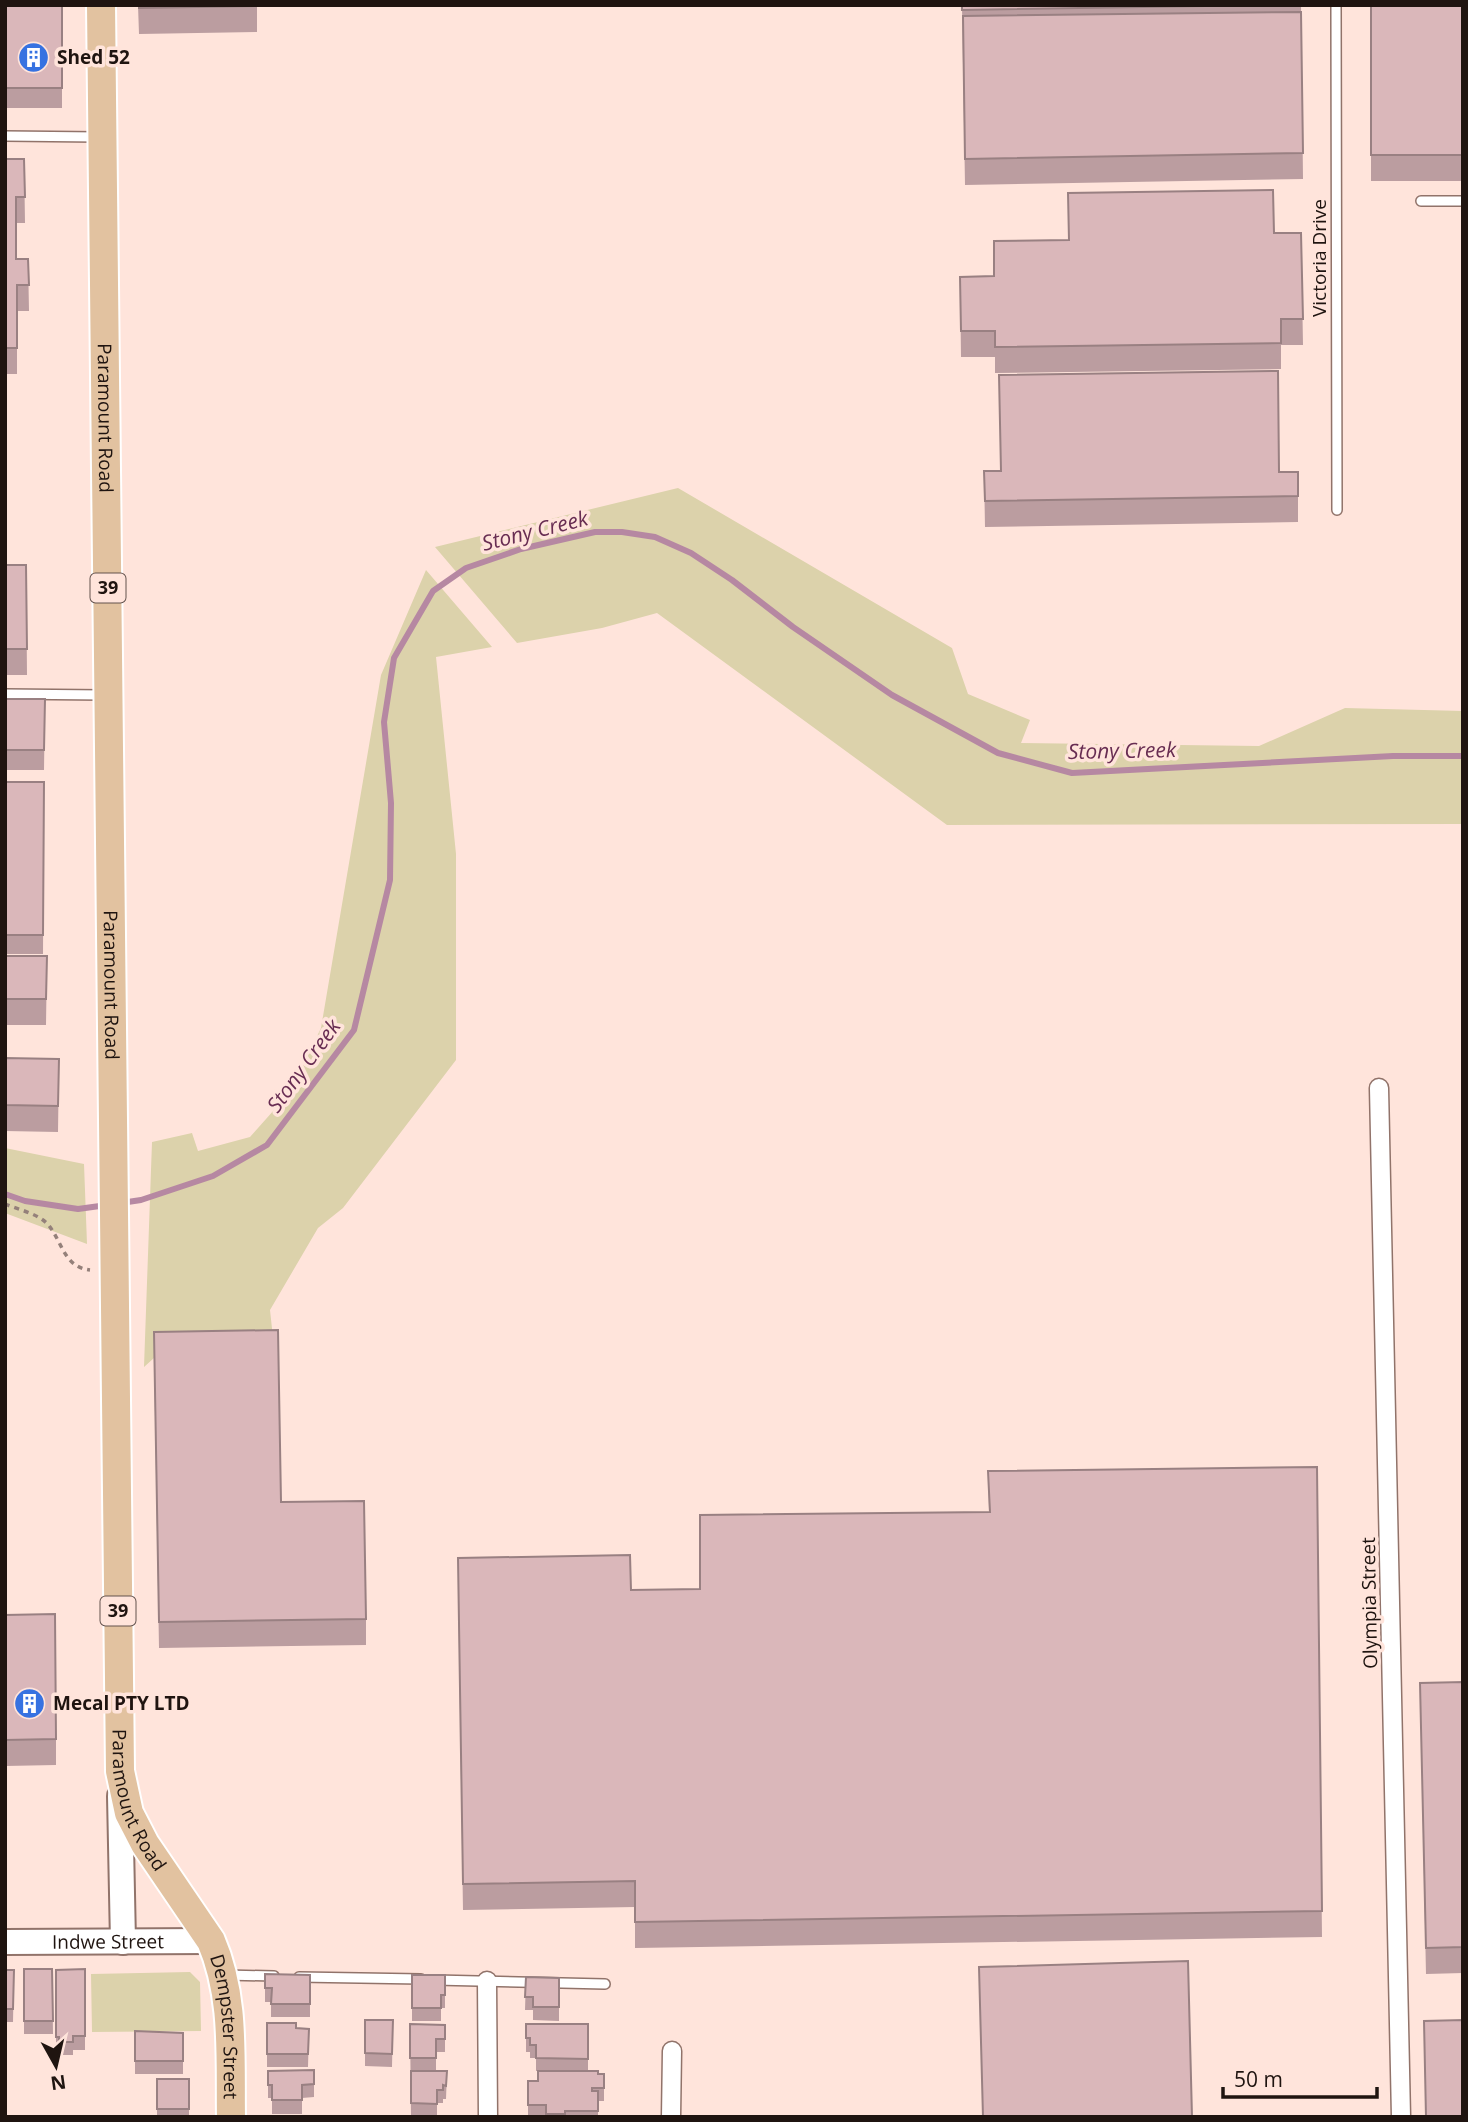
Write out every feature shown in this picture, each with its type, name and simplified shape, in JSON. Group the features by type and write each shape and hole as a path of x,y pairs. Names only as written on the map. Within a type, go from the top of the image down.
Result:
{"main road":[{"name":"Paramount Road","path":"101,5 120,1771 129,1813 145,1844 211,1941"},
{"name":"Dempster Street","path":"211,1941 224,1975 230,2020 230,2117"}],"street":[{"name":"Olympia Street","path":"1379,1088 1401,2117"},
{"path":"120,1771 124,1942"},
{"name":"Indwe Street","path":"5,1942 211,1941"},
{"path":"487,1981 488,2117"},
{"path":"671,2117 672,2052"}],"lane":[{"name":"Victoria Drive","path":"1336,5 1337,510"},
{"path":"5,136 103,137"},
{"path":"1421,201 1463,201"},
{"path":"5,694 109,695"},
{"path":"224,1975 605,1984"}],"path":[{"path":"5,1204 39,1217 50,1226 71,1262 80,1269"}],"shaded area":[{"path":"678,488 952,648 968,694 1030,720 1021,743 1259,746 1345,708 1463,711 1463,824 947,825 657,613 602,628 517,643 435,547"},
{"path":"426,570 492,647 436,657 456,854 456,1060 343,1208 318,1228 270,1310 275,1356 154,1358 144,1367 152,1142 192,1133 198,1151 250,1137 290,1092 321,1028 381,675"},
{"path":"5,1148 84,1164 87,1244 5,1213"},
{"path":"190,1972 200,1982 201,2031 92,2032 91,1974"}],"building":[{"name":"Shed 52","path":"5,5 62,5 62,88 5,88"},
{"path":"139,5 257,5 257,6 139,8"},
{"path":"962,5 1269,5 962,10"},
{"path":"1371,5 1463,5 1463,155 1371,155"},
{"path":"1301,12 1303,153 965,159 963,16"},
{"path":"5,159 24,159 25,197 16,197 16,259 28,259 29,285 17,285 17,348 5,348"},
{"path":"1273,190 1274,233 1301,233 1303,319 1281,319 1281,343 995,347 995,331 961,331 960,277 994,276 994,241 1069,240 1068,193"},
{"path":"1278,371 1279,472 1298,472 1298,496 985,501 984,471 1001,471 999,375"},
{"path":"5,565 26,565 27,649 5,649"},
{"path":"5,699 45,699 44,750 5,750"},
{"path":"5,782 44,782 43,935 5,935"},
{"path":"5,956 47,956 46,999 5,999"},
{"path":"5,1058 59,1059 58,1106 5,1105"},
{"path":"278,1330 281,1502 364,1501 366,1619 159,1622 154,1332"},
{"path":"1317,1467 1322,1911 635,1922 635,1881 463,1884 458,1558 630,1555 631,1590 700,1589 700,1515 990,1512 988,1471"},
{"name":"Mecal PTY LTD","path":"55,1614 56,1739 5,1740 5,1615"},
{"path":"1463,1682 1463,1947 1426,1948 1420,1683"},
{"path":"1188,1961 1192,2117 983,2117 979,1967"},
{"path":"24,1969 52,1969 53,2021 24,2021"},
{"path":"85,1969 85,2036 73,2036 73,2042 59,2042 59,2037 56,2037 56,1970"},
{"path":"5,1970 14,1970 13,2009 5,2009"},
{"path":"265,1974 310,1975 310,2004 271,2004 272,1988 265,1988"},
{"path":"412,1975 445,1975 445,1995 441,1995 441,2008 412,2008"},
{"path":"526,1977 559,1978 559,2007 533,2007 533,1997 525,1997"},
{"path":"365,2020 393,2020 392,2054 365,2053"},
{"path":"1463,2020 1463,2117 1426,2117 1424,2021"},
{"path":"267,2023 296,2023 296,2028 309,2029 308,2054 267,2054"},
{"path":"410,2024 445,2025 445,2039 436,2039 436,2058 410,2058"},
{"path":"526,2024 588,2024 588,2059 536,2058 536,2045 530,2045 530,2038 526,2038"},
{"path":"135,2031 183,2033 183,2061 135,2061"},
{"path":"314,2070 314,2084 302,2085 302,2100 272,2100 268,2071"},
{"path":"411,2071 447,2071 446,2086 443,2085 443,2090 437,2090 437,2104 411,2103"},
{"path":"538,2071 598,2071 598,2074 604,2074 604,2088 592,2088 592,2091 598,2091 598,2111 546,2114 546,2105 528,2105 528,2081 538,2081"},
{"path":"157,2079 189,2079 189,2109 157,2109"}],"waterway":[{"name":"Stony Creek","path":"121,1203 141,1200 213,1176 267,1145 354,1030 390,880 391,803 384,722 394,658 433,591 466,568 521,549 595,532 622,532 655,537 691,553 732,580 793,627 892,695 998,753 1072,773 1393,756 1463,756"},
{"name":"Stony Creek","path":"5,1194 25,1201 78,1209 107,1205"}],"place":[{"name":"Shed 52","path":"34,57"},
{"name":"Mecal PTY LTD","path":"30,1703"}]}
